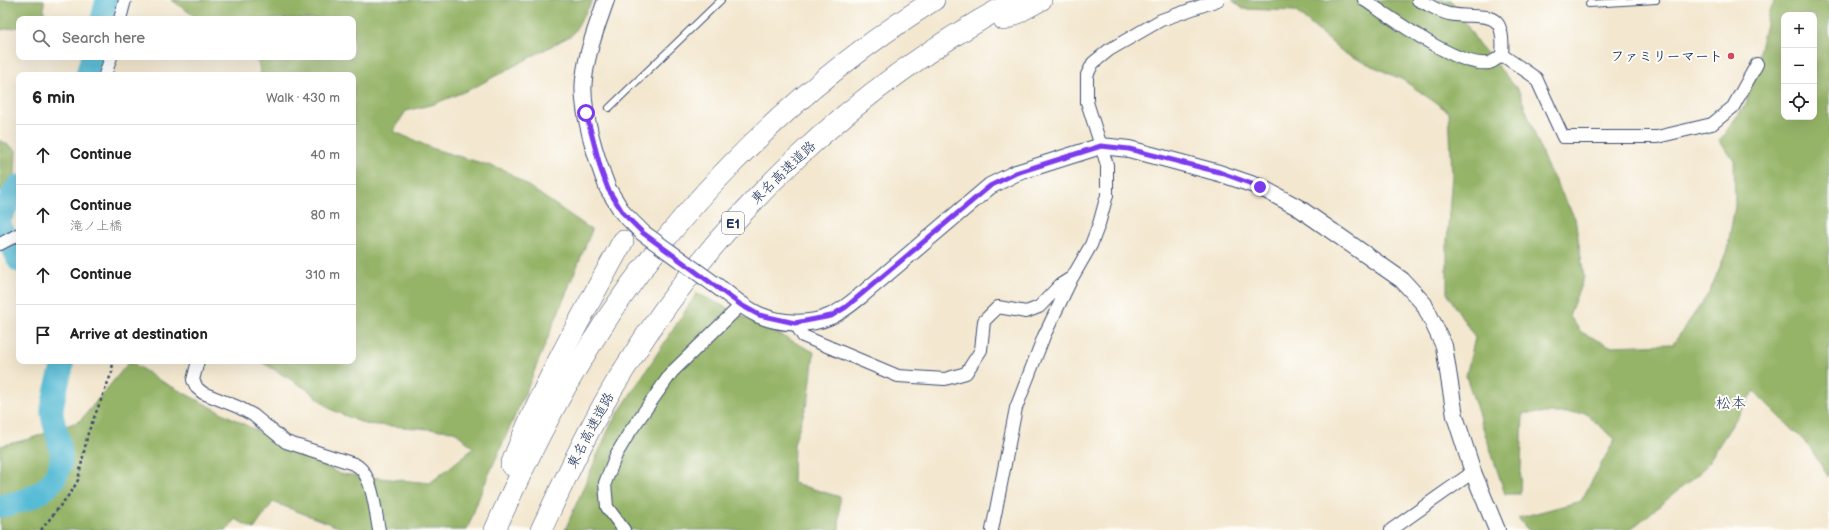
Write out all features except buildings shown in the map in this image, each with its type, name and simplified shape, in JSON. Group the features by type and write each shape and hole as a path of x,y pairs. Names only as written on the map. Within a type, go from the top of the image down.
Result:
{"highway":[{"path":"495,530 535,444 572,375 613,309 677,226 727,168 790,108 861,51 934,0"},
{"name":"東名高速道路","path":"541,530 590,428 624,369 655,322 709,250 745,209 820,137 898,74 954,36 1016,0"},
{"path":"820,137 984,31 1040,0"},
{"path":"490,530 504,485 524,433 560,357 623,241"}],"street":[{"path":"121,16 125,0"},
{"path":"606,0 591,42 583,81 586,113 601,170 608,189 623,213 643,233 741,305 759,315 795,323 831,316 846,307 990,186 1016,173 1101,146 1129,149 1219,172 1260,187 1299,208 1402,280 1424,304 1444,346 1455,416 1473,472 1497,530"},
{"path":"992,530 1016,408 1044,336 1072,278 1091,245 1100,224 1107,195 1107,165 1087,102 1087,75 1093,63 1109,50 1161,20 1218,0"},
{"path":"1364,0 1437,47 1459,57 1477,62 1490,63 1502,55"},
{"path":"1418,0 1448,14 1487,16 1499,24 1503,40 1502,55"},
{"path":"1502,55 1536,78 1563,137 1657,137 1712,124 1733,107 1757,64"},
{"path":"106,72 110,60"},
{"path":"0,244 16,236"},
{"path":"795,323 803,336 898,376 945,378 966,372 981,350 984,321 998,307 1026,312 1039,307 1060,285 1072,278"},
{"path":"624,530 607,507 606,483 616,455 629,433 672,372 741,305"},
{"path":"197,364 193,380 197,388 203,393 238,407 253,415 286,442 354,464 364,470 368,478 379,530"},
{"path":"1391,530 1473,472"}],"lane":[{"path":"609,108 721,0"},
{"path":"1589,4 1656,0"}],"path":[{"path":"41,530 72,491 78,480 88,433 112,372 113,364"}],"green space":[{"path":"0,0 44,0 44,16 16,16 16,27 0,30"},
{"path":"172,0 593,0 572,35 473,88 434,104 406,111 393,131 434,149 505,170 592,230 529,384 482,490 467,530 346,530 273,502 254,529 235,519 227,530 0,530 0,446 29,439 80,421 128,364 134,364 157,379 340,474 430,483 474,448 454,431 365,424 332,410 308,390 265,364 356,364 356,72 260,72 259,65 256,60 356,60 356,16 194,16"},
{"path":"1232,0 1451,0 1478,43 1519,91 1546,164 1575,218 1584,277 1569,315 1581,332 1610,346 1673,344 1709,293 1727,250 1735,206 1734,160 1719,141 1746,104 1769,12 1775,0 1829,0 1829,478 1809,446 1754,391 1703,470 1630,530 1528,530 1518,518 1581,501 1615,439 1585,413 1523,413 1520,494 1505,494 1466,376 1475,338 1447,293 1447,240 1452,174 1449,112 1403,80 1344,53 1295,11 1243,9"},
{"path":"0,140 16,150 15,178 0,193"},
{"path":"697,293 814,352 809,397 794,444 793,483 840,497 839,530 565,530 611,424"}],"waterway":[{"path":"103,16 107,0"},
{"path":"88,72 91,60"},
{"path":"0,219 16,189"},
{"path":"0,225 16,255"},
{"path":"0,506 30,498 39,493 54,480 58,471 61,455 52,407 62,364"}],"place":[{"name":"ファミリーマート","path":"1731,56"}],"district":[{"name":"松本","path":"1731,403"}],"route":[{"path":"586,113 601,170 608,189 623,213 643,233 741,305 759,315 795,323 812,321 831,316 846,307 990,186 1016,173 1101,146 1129,149 1219,172 1260,187"}]}
